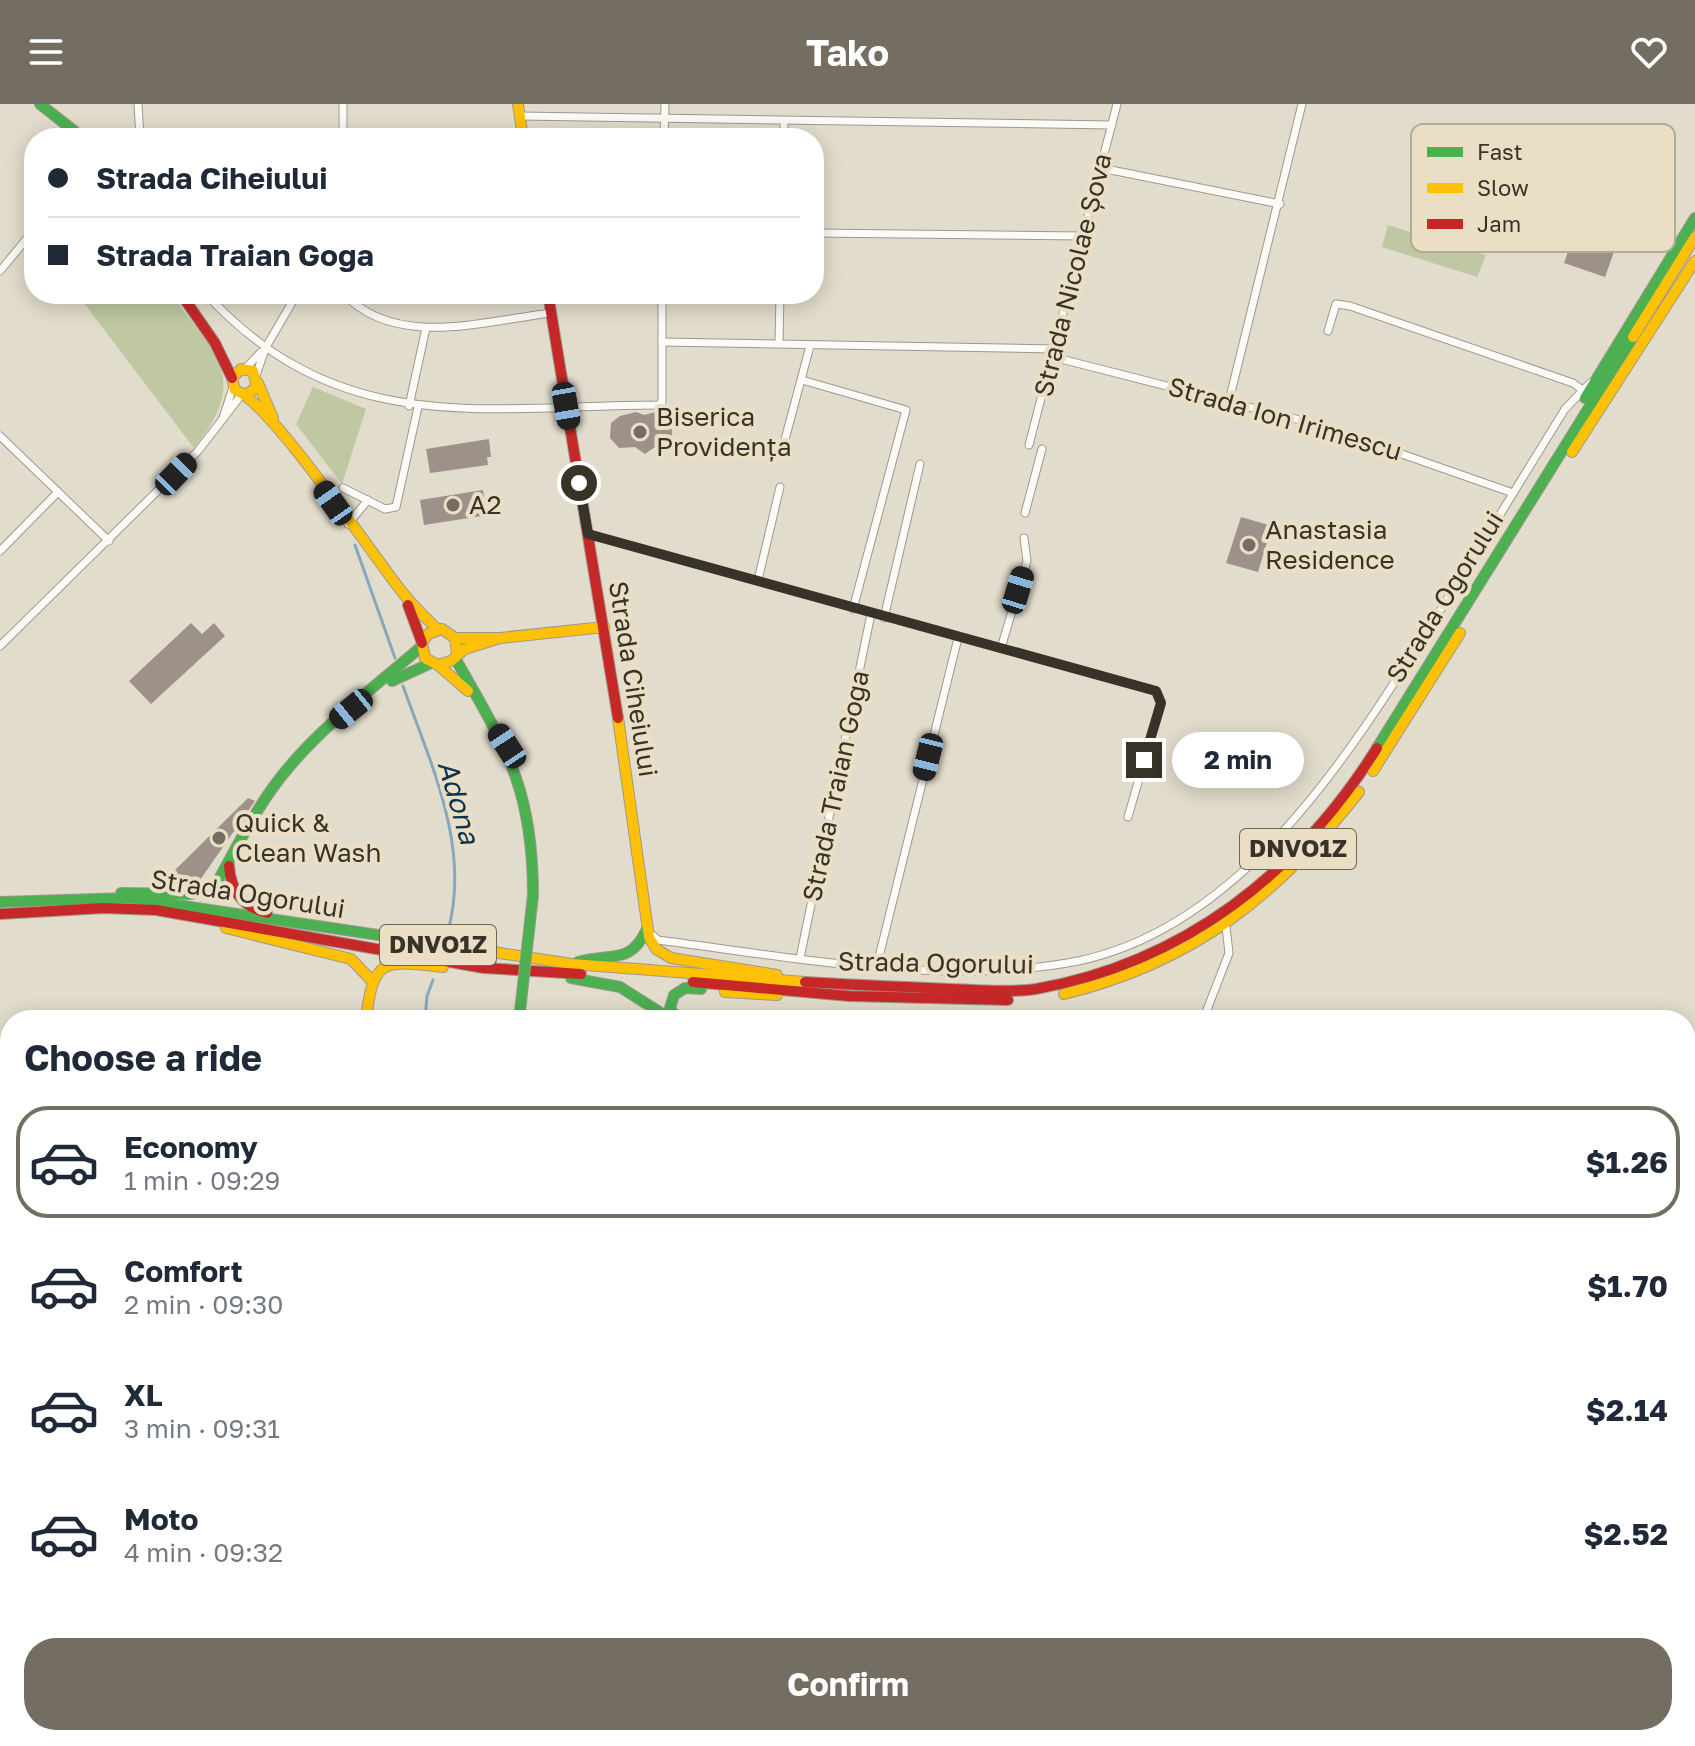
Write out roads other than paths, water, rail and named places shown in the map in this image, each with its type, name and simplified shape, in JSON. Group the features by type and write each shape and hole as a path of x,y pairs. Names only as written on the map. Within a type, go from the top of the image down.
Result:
{"main road":[{"path":"40,104 70,128"},
{"path":"1675,250 1695,218"},
{"name":"Strada Ogorului","path":"0,902 103,897 189,905 345,932 572,964 920,989 1034,989 1122,968 1191,936 1222,915 1273,874 1353,786 1695,237"},
{"path":"1561,453 1593,382 1674,252"},
{"name":"Strada Ogorului","path":"0,914 104,908 206,918 484,968 966,1002 1086,990 1151,967 1226,927 1307,856 1365,784 1695,261"},
{"path":"1610,395 1637,368 1695,278"},
{"path":"188,304 215,343 233,382 277,427 348,524 402,592 437,629 447,631 455,638 500,638 604,627"},
{"name":"Strada Ciheiului","path":"550,304 604,627 647,929"},
{"path":"215,343 257,379 277,427"},
{"path":"233,382 243,369"},
{"path":"244,394 257,379"},
{"path":"402,592 422,645 434,664 478,700"},
{"path":"103,897 129,891 202,893 221,881 255,815 289,767 331,725 376,689 422,645 428,634 437,629"},
{"path":"455,638 456,655 478,700 507,746 527,797 535,850 520,1010"},
{"path":"376,689 500,638"},
{"path":"229,864 231,886 246,905 259,912 345,932"},
{"path":"206,918 248,935 351,959 371,980"},
{"path":"647,929 656,949 665,956 755,969 790,979"},
{"path":"572,964 591,958 630,956 647,929"},
{"path":"371,980 398,963 484,968"},
{"path":"534,971 620,987 658,1010"},
{"path":"367,1010 371,980"},
{"path":"672,1010 670,1001 685,988 758,995 804,992"}],"street":[{"path":"138,104 139,128"},
{"path":"343,104 343,128"},
{"path":"664,128 665,104"},
{"name":"Strada Nicolae Șova","path":"1029,445 1117,104"},
{"path":"1229,401 1280,204 1302,104"},
{"path":"519,110 664,119 1112,125"},
{"path":"784,121 784,128"},
{"path":"1101,168 1280,204"},
{"path":"824,233 1084,236"},
{"path":"0,271 24,242"},
{"path":"217,304 266,347 344,388 414,407 499,409 658,405 662,402 662,304"},
{"path":"257,379 266,347 291,304"},
{"path":"353,304 400,327 426,328 551,313"},
{"path":"779,343 780,304"},
{"path":"1328,331 1336,304 1350,306 1573,383 1581,389"},
{"path":"343,488 385,509 396,507 426,328"},
{"name":"Strada Ion Irimescu","path":"662,342 1054,353 1319,425 1513,493"},
{"path":"783,447 810,346"},
{"path":"243,369 266,347"},
{"path":"802,380 906,410 853,609"},
{"path":"221,424 233,382"},
{"path":"647,929 658,940 800,958 966,971 1042,967 1124,947 1184,916 1268,846 1340,764 1581,389 1593,382"},
{"path":"0,646 109,541 221,424 244,394"},
{"path":"0,436 109,541"},
{"path":"1025,513 1042,449"},
{"path":"884,618 920,464"},
{"path":"758,580 780,487"},
{"path":"0,551 58,492"},
{"path":"348,524 368,500"},
{"path":"588,534 1156,691 1161,703 1128,817"},
{"path":"1001,648 1027,561 1024,538"},
{"name":"Strada Traian Goga","path":"800,958 871,614"},
{"path":"877,965 958,638"},
{"path":"1207,1010 1229,953 1226,927"}],"waterway":[{"name":"Adona","path":"355,545 395,658"},
{"name":"Adona","path":"403,686 436,776 451,837 455,868 454,900 448,931"},
{"name":"Adona","path":"426,1010 433,980"}],"place":[{"name":"Biserica Providența","path":"640,432"},
{"name":"A2","path":"453,505"},
{"name":"Anastasia Residence","path":"1249,545"},
{"name":"Quick & Clean Wash","path":"219,838"}]}
